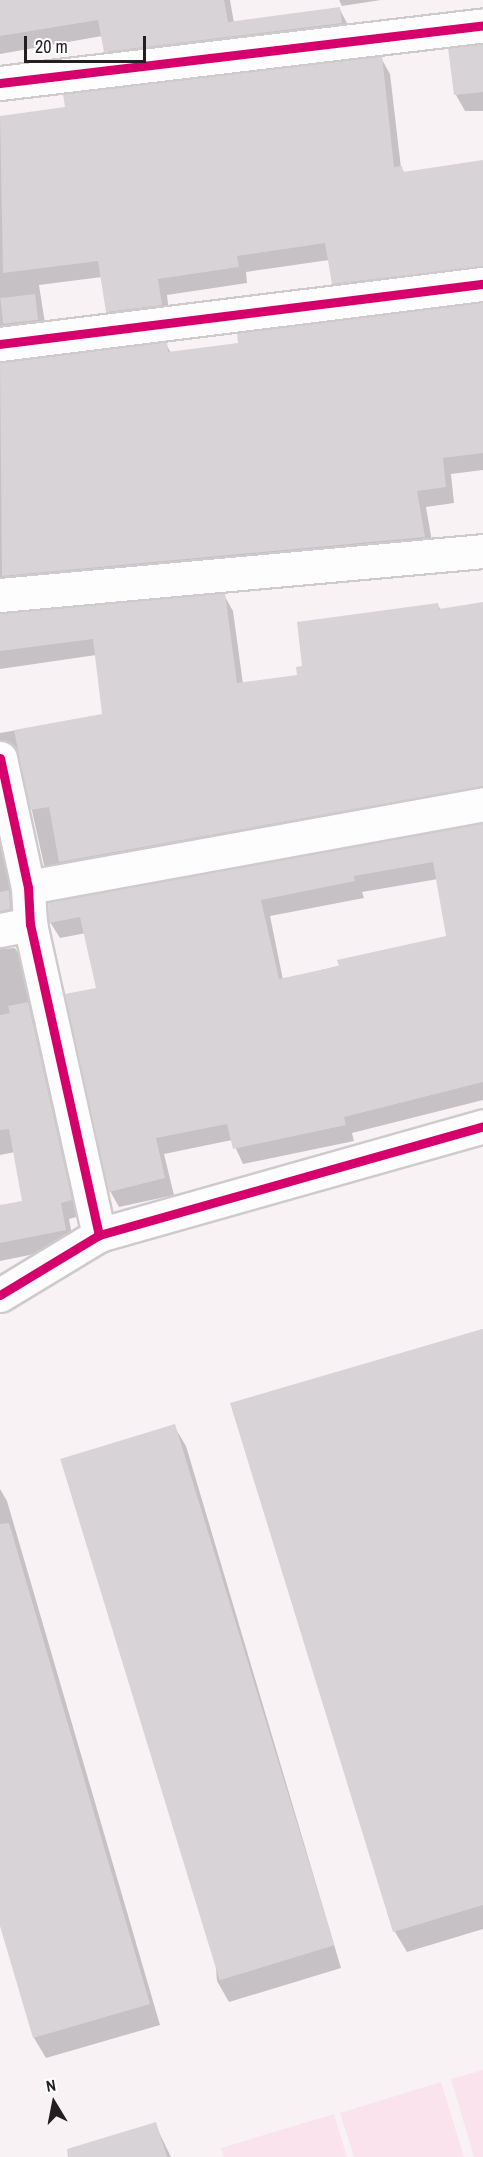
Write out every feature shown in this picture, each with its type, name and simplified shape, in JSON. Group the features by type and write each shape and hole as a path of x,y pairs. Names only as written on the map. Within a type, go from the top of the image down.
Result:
{"street":[{"path":"0,83 483,25"},
{"path":"0,344 483,284"},
{"path":"0,595 483,551"},
{"path":"0,758 28,886 15,927 99,1235"},
{"path":"28,886 483,804"},
{"path":"0,1294 99,1235 483,1126"}],"shaded area":[{"path":"483,2070 483,2157 474,2157 451,2079"},
{"path":"441,2082 464,2157 354,2157 340,2113"},
{"path":"334,2114 347,2157 224,2157 221,2148"}],"building":[{"path":"0,0 224,0 228,22 340,7 342,23 104,52 98,20 0,36"},
{"path":"483,44 483,92 454,95 448,48"},
{"path":"382,56 394,167 402,166 403,172 483,160 483,266 332,284 325,243 237,256 239,267 158,279 162,305 106,312 98,261 3,273 0,116 65,107 63,94"},
{"path":"35,294 38,320 3,324 0,298"},
{"path":"483,303 483,453 443,458 446,487 417,491 425,537 2,576 0,362 167,342 168,352 238,343 237,333"},
{"path":"225,593 237,683 297,675 296,667 302,666 297,622 438,603 439,609 483,602 483,786 59,862 49,807 30,810 14,730 102,714 93,639 0,651 0,613"},
{"path":"483,823 483,1082 344,1117 346,1125 233,1149 227,1124 156,1138 165,1178 109,1192 65,994 96,988 80,917 49,923 48,902","holes":["433,862 446,936 337,960 339,966 279,979 261,900 355,881 354,876"]},
{"path":"9,890 10,909 0,911 0,892"},
{"path":"28,1002 72,1200 61,1203 66,1230 0,1243 0,1205 22,1201 9,1129 0,1130 0,1015 10,1013 8,1006"},
{"path":"483,1329 483,1905 393,1932 230,1403"},
{"path":"175,1424 334,1945 220,1980 60,1459"},
{"path":"9,1523 150,2004 33,2038 0,1926 0,1524"},
{"path":"156,2122 167,2157 68,2157 67,2149"}],"cycle path":[{"path":"0,83 483,25"},
{"path":"0,344 483,284"},
{"path":"0,758 28,887 30,924 99,1235"},
{"path":"0,1295 99,1235 483,1126"}]}
